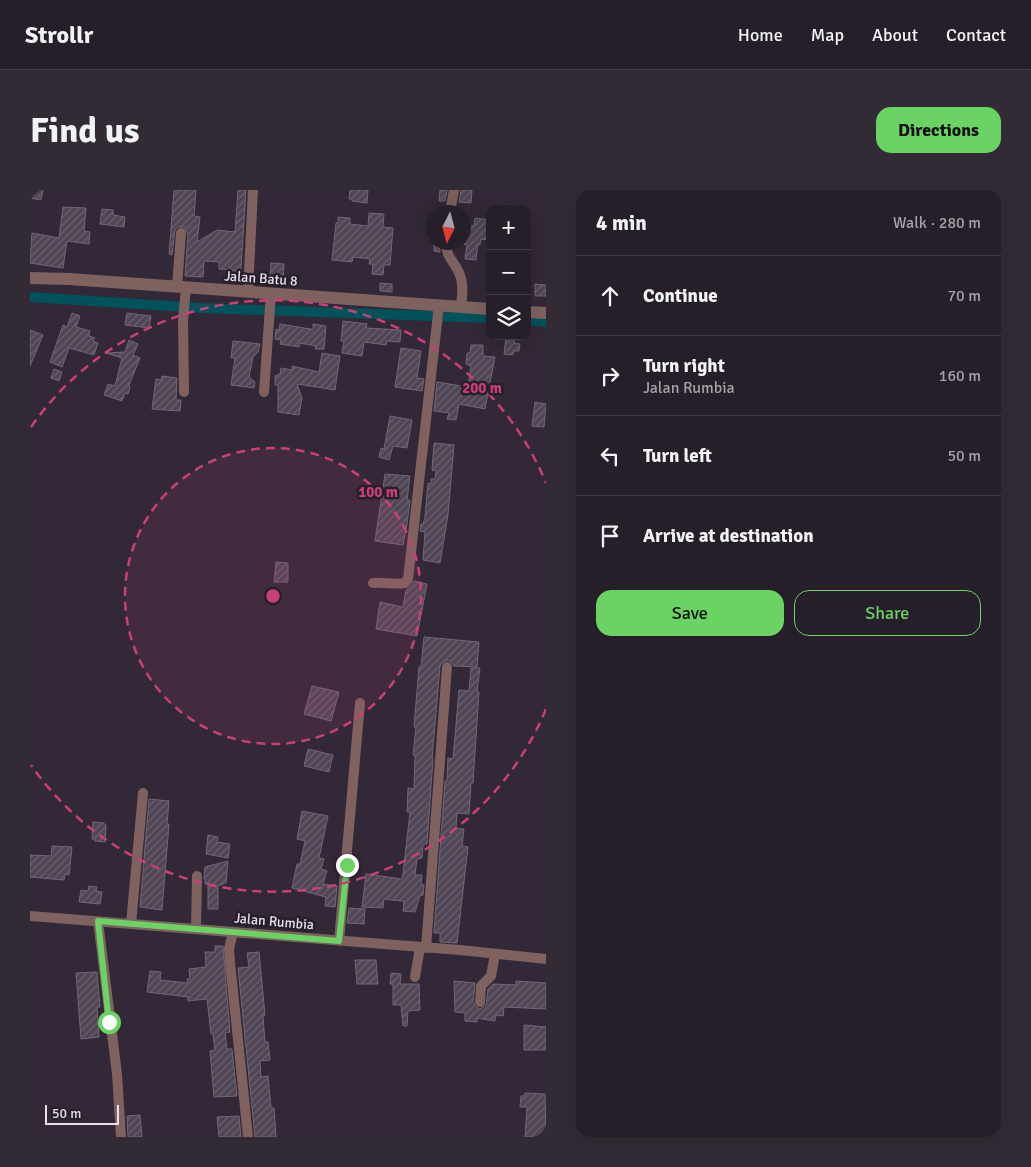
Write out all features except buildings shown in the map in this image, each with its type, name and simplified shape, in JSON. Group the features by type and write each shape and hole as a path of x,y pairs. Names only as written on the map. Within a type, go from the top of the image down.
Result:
{"street":[{"path":"248,292 253,190"},
{"path":"451,205 454,190"},
{"path":"181,233 184,392"},
{"path":"446,250 461,276 463,286 461,307"},
{"name":"Jalan Batu 8","path":"30,278 69,279 182,290 248,292 271,299 438,310 461,307 486,309"},
{"path":"264,392 271,299"},
{"path":"373,583 398,584 405,583 408,579 438,310"},
{"path":"531,312 546,313"},
{"path":"415,978 423,947 447,667"},
{"path":"339,941 360,703"},
{"path":"131,924 143,793"},
{"path":"196,929 197,876"},
{"name":"Jalan Rumbia","path":"30,916 546,958"},
{"path":"98,921 117,1074 121,1137"},
{"path":"233,932 229,949 248,1137"},
{"path":"480,1002 481,986 491,976 495,954"}],"waterway":[{"path":"30,297 201,308 486,318"},
{"path":"531,320 546,322"}],"route":[{"path":"109,1022 98,921 339,941 347,865"}]}
